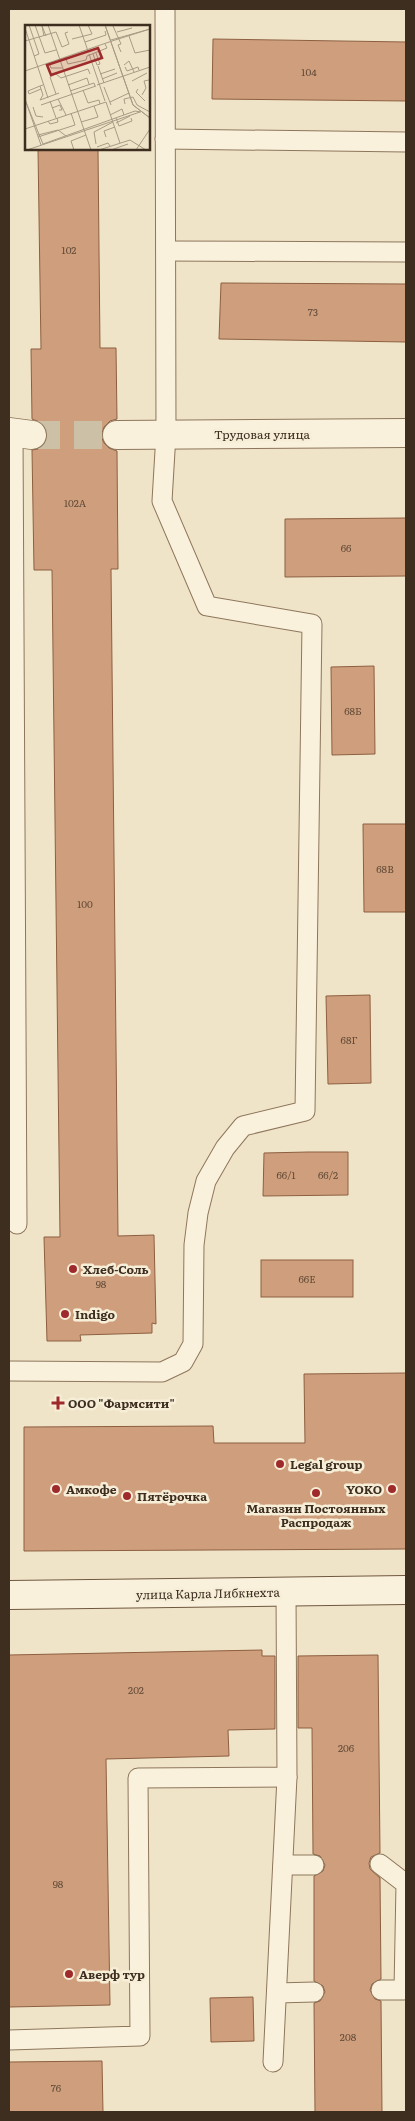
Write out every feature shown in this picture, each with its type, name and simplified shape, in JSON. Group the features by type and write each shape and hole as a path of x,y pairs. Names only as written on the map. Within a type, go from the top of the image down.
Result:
{"street":[{"name":"Трудовая улица","path":"117,434 406,433"},
{"name":"улица Карла Либкнехта","path":"9,1595 406,1590"}],"lane":[{"path":"9,1371 162,1372 183,1362 193,1344 194,1245 198,1214 206,1181 225,1148 243,1126 305,1111 312,624 207,606 162,501 166,434 165,9"},
{"path":"165,139 406,142"},
{"path":"166,251 406,252"},
{"path":"17,1224 18,433"},
{"path":"273,2062 287,1777 286,1592"},
{"path":"9,2040 140,2036 138,1778 287,1777"},
{"path":"380,1864 406,1884 404,1990 381,1990"},
{"path":"283,1865 314,1865"},
{"path":"277,1993 314,1992"}],"building":[{"path":"213,39 406,42 406,101 212,99"},
{"path":"38,150 98,150 100,348 116,348 117,419 110,421 104,427 101,436 109,448 117,451 118,569 111,569 118,1236 154,1235 156,1324 152,1323 152,1333 80,1335 81,1341 47,1341 44,1237 60,1237 52,570 34,570 32,450 44,445 47,437 46,429 42,423 32,419 31,349 41,349"},
{"path":"221,283 406,284 406,342 219,339"},
{"path":"406,518 406,576 285,577 285,519"},
{"path":"374,666 375,754 332,755 331,667"},
{"path":"363,824 406,824 406,912 364,912"},
{"path":"370,995 371,1083 328,1084 326,996"},
{"path":"348,1152 348,1195 263,1196 264,1153"},
{"path":"261,1260 353,1260 353,1297 261,1297"},
{"path":"406,1373 406,1549 24,1551 24,1427 213,1426 214,1443 305,1443 304,1374"},
{"path":"262,1650 262,1656 275,1656 275,1729 228,1730 229,1756 106,1759 110,2005 9,2007 9,1655"},
{"path":"378,1655 380,1853 371,1857 369,1863 370,1869 380,1878 381,1979 372,1984 370,1990 375,1999 381,2001 382,2112 315,2112 314,2003 320,2001 325,1992 323,1986 314,1981 314,1876 323,1871 325,1865 320,1856 313,1854 312,1728 298,1728 298,1656"},
{"path":"253,1997 254,2041 211,2042 210,1998"},
{"path":"102,2061 103,2112 9,2112 9,2062"}],"tunnel":[{"path":"32,435 117,435"}],"place":[{"name":"Хлеб-Соль","path":"73,1269"},
{"name":"Indigo","path":"65,1314"},
{"name":"ООО \"Фармсити\"","path":"58,1403"},
{"name":"Legal group","path":"280,1464"},
{"name":"Амкофе","path":"56,1489"},
{"name":"YOKO","path":"392,1489"},
{"name":"Магазин Постоянных Распродаж","path":"316,1493"},
{"name":"Пятёрочка","path":"127,1496"},
{"name":"Аверф тур","path":"69,1974"}]}
